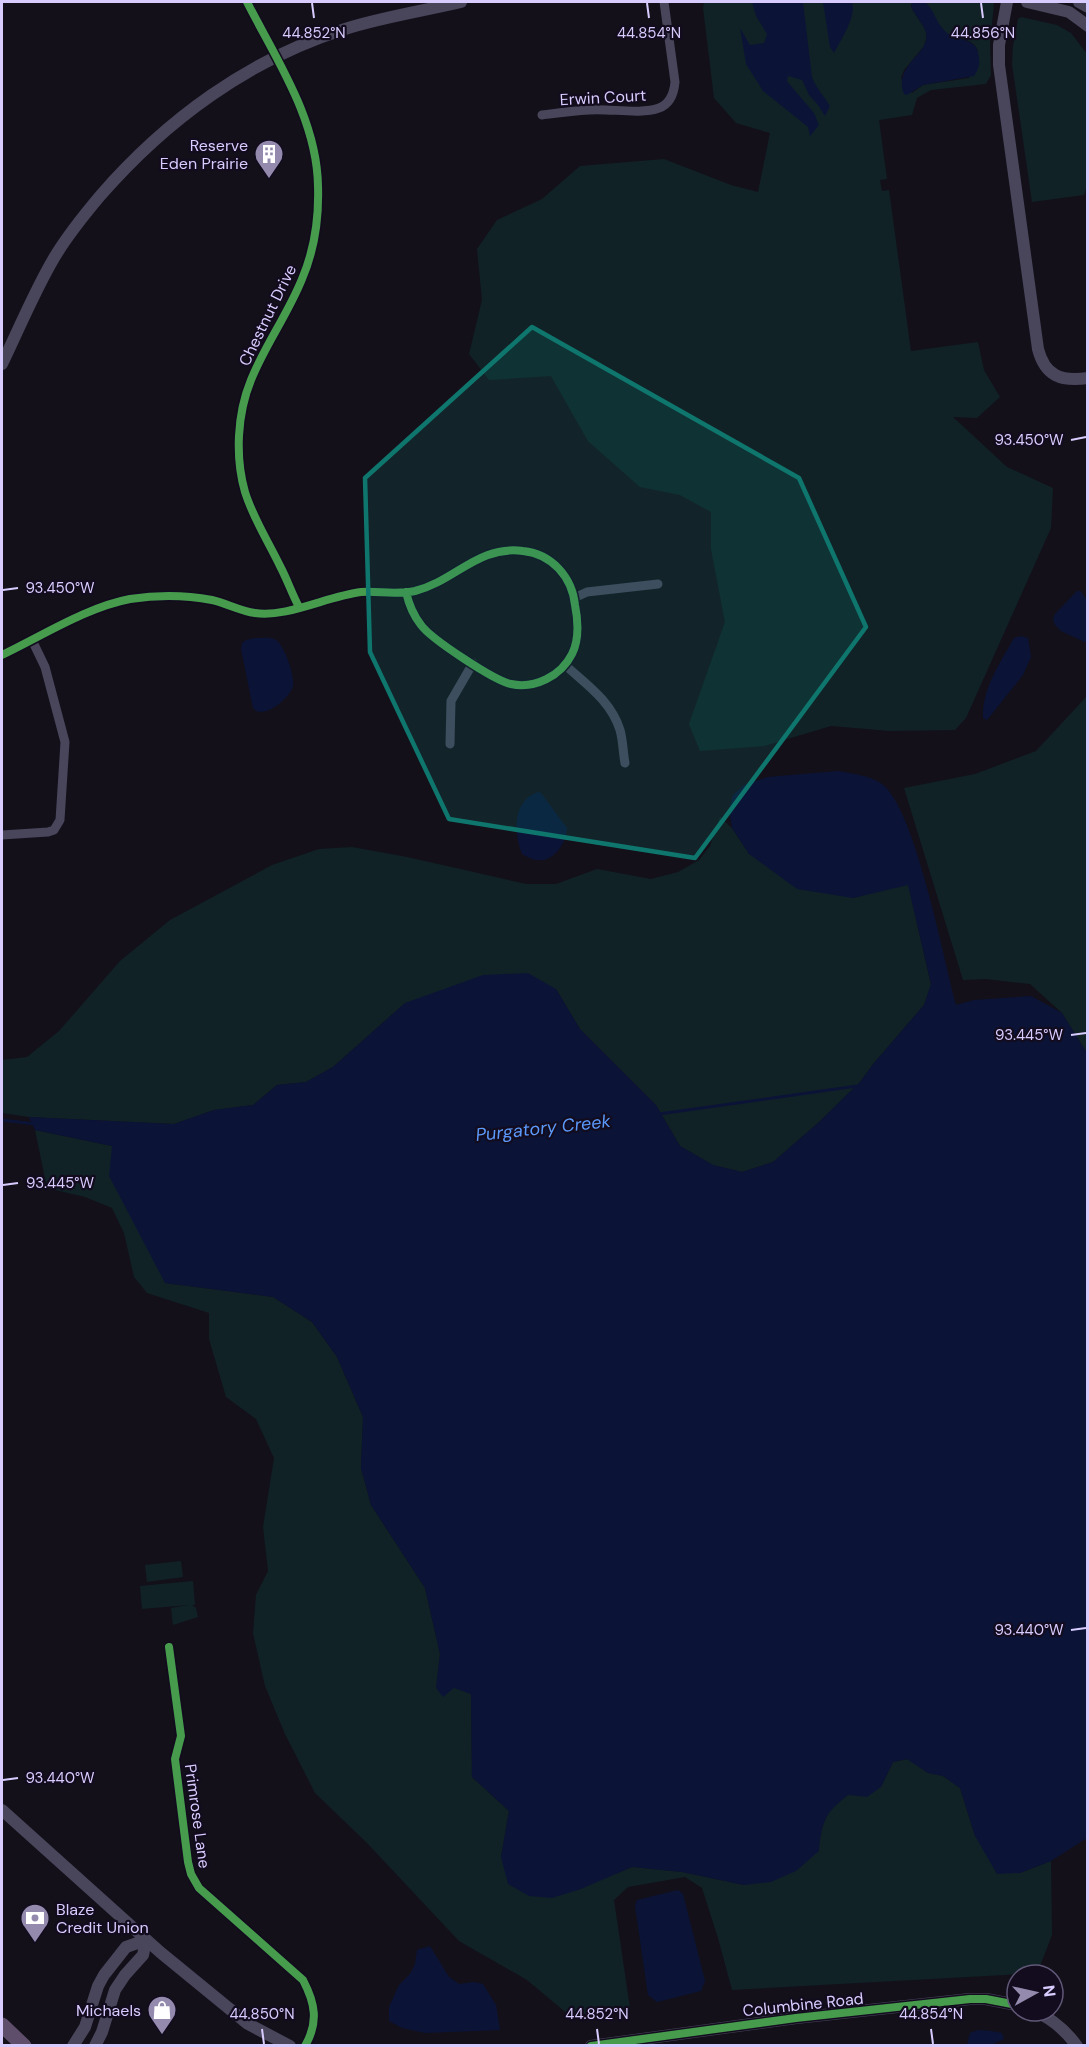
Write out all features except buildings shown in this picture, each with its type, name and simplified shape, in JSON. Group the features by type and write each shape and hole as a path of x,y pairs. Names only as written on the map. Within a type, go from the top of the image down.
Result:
{"main road":[{"path":"2,2025 24,2046"}],"street":[{"name":"Chestnut Drive","path":"247,2 296,96 307,124 315,155 318,185 317,216 312,247 303,277 291,305 250,381 239,436 240,464 245,491 299,607"},
{"path":"2,364 54,258 83,216 151,142 190,110 231,81 276,57 346,28 461,2"},
{"name":"Erwin Court","path":"542,116 591,110 650,110 661,108 669,101 674,92 675,82 664,2"},
{"path":"1007,2 1001,28 999,65 1038,349 1044,365 1057,376 1074,380 1088,378"},
{"path":"1027,2 1063,9 1081,19 1088,26"},
{"path":"1079,2 1088,7"},
{"path":"2,655 84,615 130,599 160,596 187,597 213,601 258,614 274,614 344,595 363,592 406,592 430,586 478,558 507,550 536,553 560,569 568,581 577,616 573,653 565,665 553,676 525,686 509,684 472,663 422,627 409,606 406,592"},
{"path":"574,598 587,592 657,584"},
{"path":"2,835 48,832 54,830 60,820 65,742 45,667 32,640"},
{"path":"450,744 451,700 472,663"},
{"path":"565,665 597,693 613,714 621,731 625,763"},
{"name":"Primrose Lane","path":"169,1647 181,1736 176,1759 191,1874 199,1888 303,1980 315,2010 315,2024 305,2046"},
{"path":"2,1810 146,1940 248,2024 290,2046"},
{"path":"73,2046 86,2027 98,1986 104,1975 126,1947 146,1940"},
{"path":"95,2046 102,2032 115,1990 143,1955 146,1940"},
{"name":"Columbine Road","path":"591,2046 796,2018 970,1999 1005,2003"},
{"path":"1055,2023 1077,2046"}],"highlighted area":[{"path":"532,327 799,478 866,627 695,858 449,819 370,652 365,478"}],"shaded area":[{"path":"704,2 913,2 912,9 926,31 926,39 924,46 904,70 901,78 912,93 923,85 969,78 978,51 976,46 969,41 946,33 925,2 993,2 994,4 990,42 991,75 986,84 931,90 917,98 912,115 879,120 887,179 880,180 882,191 889,190 911,351 978,342 984,370 1000,397 977,418 953,417 1007,467 1053,488 1051,528 966,718 955,730 890,731 831,726 764,746 700,751 689,724 725,622 711,549 711,512 680,495 640,487 588,441 551,376 489,380 469,354 482,300 477,249 497,220 542,199 580,166 664,159 731,185 758,192 770,133 736,123 714,98"},
{"path":"1021,17 1057,25 1071,33 1087,54 1088,182 1084,195 1032,202 1012,64 1018,19"},
{"path":"1087,696 1087,1053 1062,1013 1030,984 986,979 963,980 904,788 975,774 1036,751"},
{"path":"720,817 732,828 749,854 853,898 908,884 931,985 924,1005 860,1082 773,1162 742,1172 713,1165 680,1146 656,1105 580,1029 556,989 405,1003 333,1067 306,1082 277,1085 253,1105 214,1110 174,1124 29,1117 2,1113 2,1060 27,1057 59,1031 120,961 170,920 272,865 319,849 352,847 526,884 556,884 597,869 651,879 678,872 699,860 710,846"},
{"path":"35,1130 112,1146 165,1283 273,1297 312,1322 337,1357 363,1417 361,1468 371,1505 425,1588 440,1654 436,1688 454,1687 471,1694 472,1777 509,1811 501,1857 608,1877 632,1867 682,1872 744,1885 818,1851 823,1827 834,1805 852,1793 881,1787 893,1762 908,1759 928,1773 943,1776 960,1788 975,1836 1020,1873 1051,1861 1052,1935 1041,1963 1005,1963 1005,1975 732,1990 702,1888 685,1877 628,1887 614,1900 630,2008 570,2016 527,1980 459,1941 367,1843 315,1793 285,1734 265,1686 253,1633 256,1595 268,1571 263,1527 274,1458 256,1419 226,1397 209,1339 209,1313 147,1293 134,1277 124,1233 112,1208 85,1197 47,1188"},
{"path":"181,1561 183,1577 147,1582 145,1565"},
{"path":"193,1581 195,1605 192,1605 196,1608 198,1617 173,1625 171,1608 189,1605 142,1609 140,1586"}],"water":[{"path":"752,2 803,2 812,77 830,106 825,116 809,95 802,80 788,76 787,81 814,113 819,125 810,136 808,127 763,91 746,64 740,28 750,45 764,43 767,34 756,16"},
{"path":"823,2 852,2 850,21 834,53 830,47"},
{"path":"913,2 925,2 944,30 975,46 979,63 974,76 923,85 907,95 904,94 902,83 904,74 924,46 926,38 924,27 912,9"},
{"path":"1077,591 1081,591 1087,601 1087,643 1061,631 1053,619"},
{"path":"1021,636 1028,638 1031,657 1023,675 987,720 983,718 983,707 989,687 1014,638"},
{"path":"255,638 270,638 278,642 291,668 293,682 291,691 282,702 263,712 253,708 241,649 242,643"},
{"path":"838,771 861,775 882,784 894,799 906,822 927,887 956,1005 974,1000 1031,996 1062,1013 1087,1053 1087,1838 1051,1861 1020,1873 997,1874 975,1836 960,1788 943,1776 928,1773 907,1759 893,1762 881,1787 867,1797 848,1795 840,1802 829,1813 823,1825 819,1851 796,1871 771,1882 744,1885 682,1872 632,1867 581,1889 552,1898 529,1896 508,1884 501,1857 509,1811 472,1777 471,1694 454,1688 443,1697 436,1688 440,1654 425,1588 371,1505 361,1468 363,1417 337,1357 312,1322 273,1297 165,1283 109,1176 112,1146 35,1130 29,1117 174,1124 214,1110 253,1105 277,1085 306,1082 333,1067 405,1003 483,975 528,973 556,989 580,1029 656,1105 680,1146 713,1165 742,1172 773,1162 860,1082 924,1005 931,984 908,885 853,898 797,889 749,854 732,828 729,810 733,795 744,785 768,777"},
{"path":"538,792 567,828 558,851 548,858 534,860 522,854 517,836 517,818 523,802"},
{"path":"678,1890 683,1894 705,1981 701,1991 657,2002 648,1995 635,1906 637,1900"},
{"path":"430,1946 449,1977 459,1984 474,1982 483,1984 496,2005 500,2030 425,2033 402,2028 389,2021 389,2007 399,1985 410,1974 415,1964 417,1950"},
{"path":"978,2030 1002,2033 1004,2039 991,2045 967,2045 970,2033"}],"waterway":[{"name":"Purgatory Creek","path":"659,1114 857,1086"},
{"name":"Purgatory Creek","path":"2,1120 35,1124"}],"cycle path":[{"path":"247,2 303,113 316,161 318,210 310,257 290,305 251,380 246,393 239,436 240,465 248,502 299,607"},
{"path":"2,655 81,615 130,599 161,596 192,597 212,600 244,611 267,614 293,610 348,594 415,591 442,580 480,558 507,551 523,551 543,557 565,576 570,585 576,611 576,643 567,662 554,674 538,683 511,684 478,668 427,631 414,614 406,592"},
{"path":"169,1647 181,1736 175,1759 191,1874 199,1888 303,1980 314,2013 312,2029 305,2046"},
{"path":"591,2046 796,2018 970,1999 1005,2003"}],"place":[{"name":"Reserve Eden Prairie","path":"269,180"},
{"name":"Blaze Credit Union","path":"35,1944"},
{"name":"Michaels","path":"162,2036"}]}
